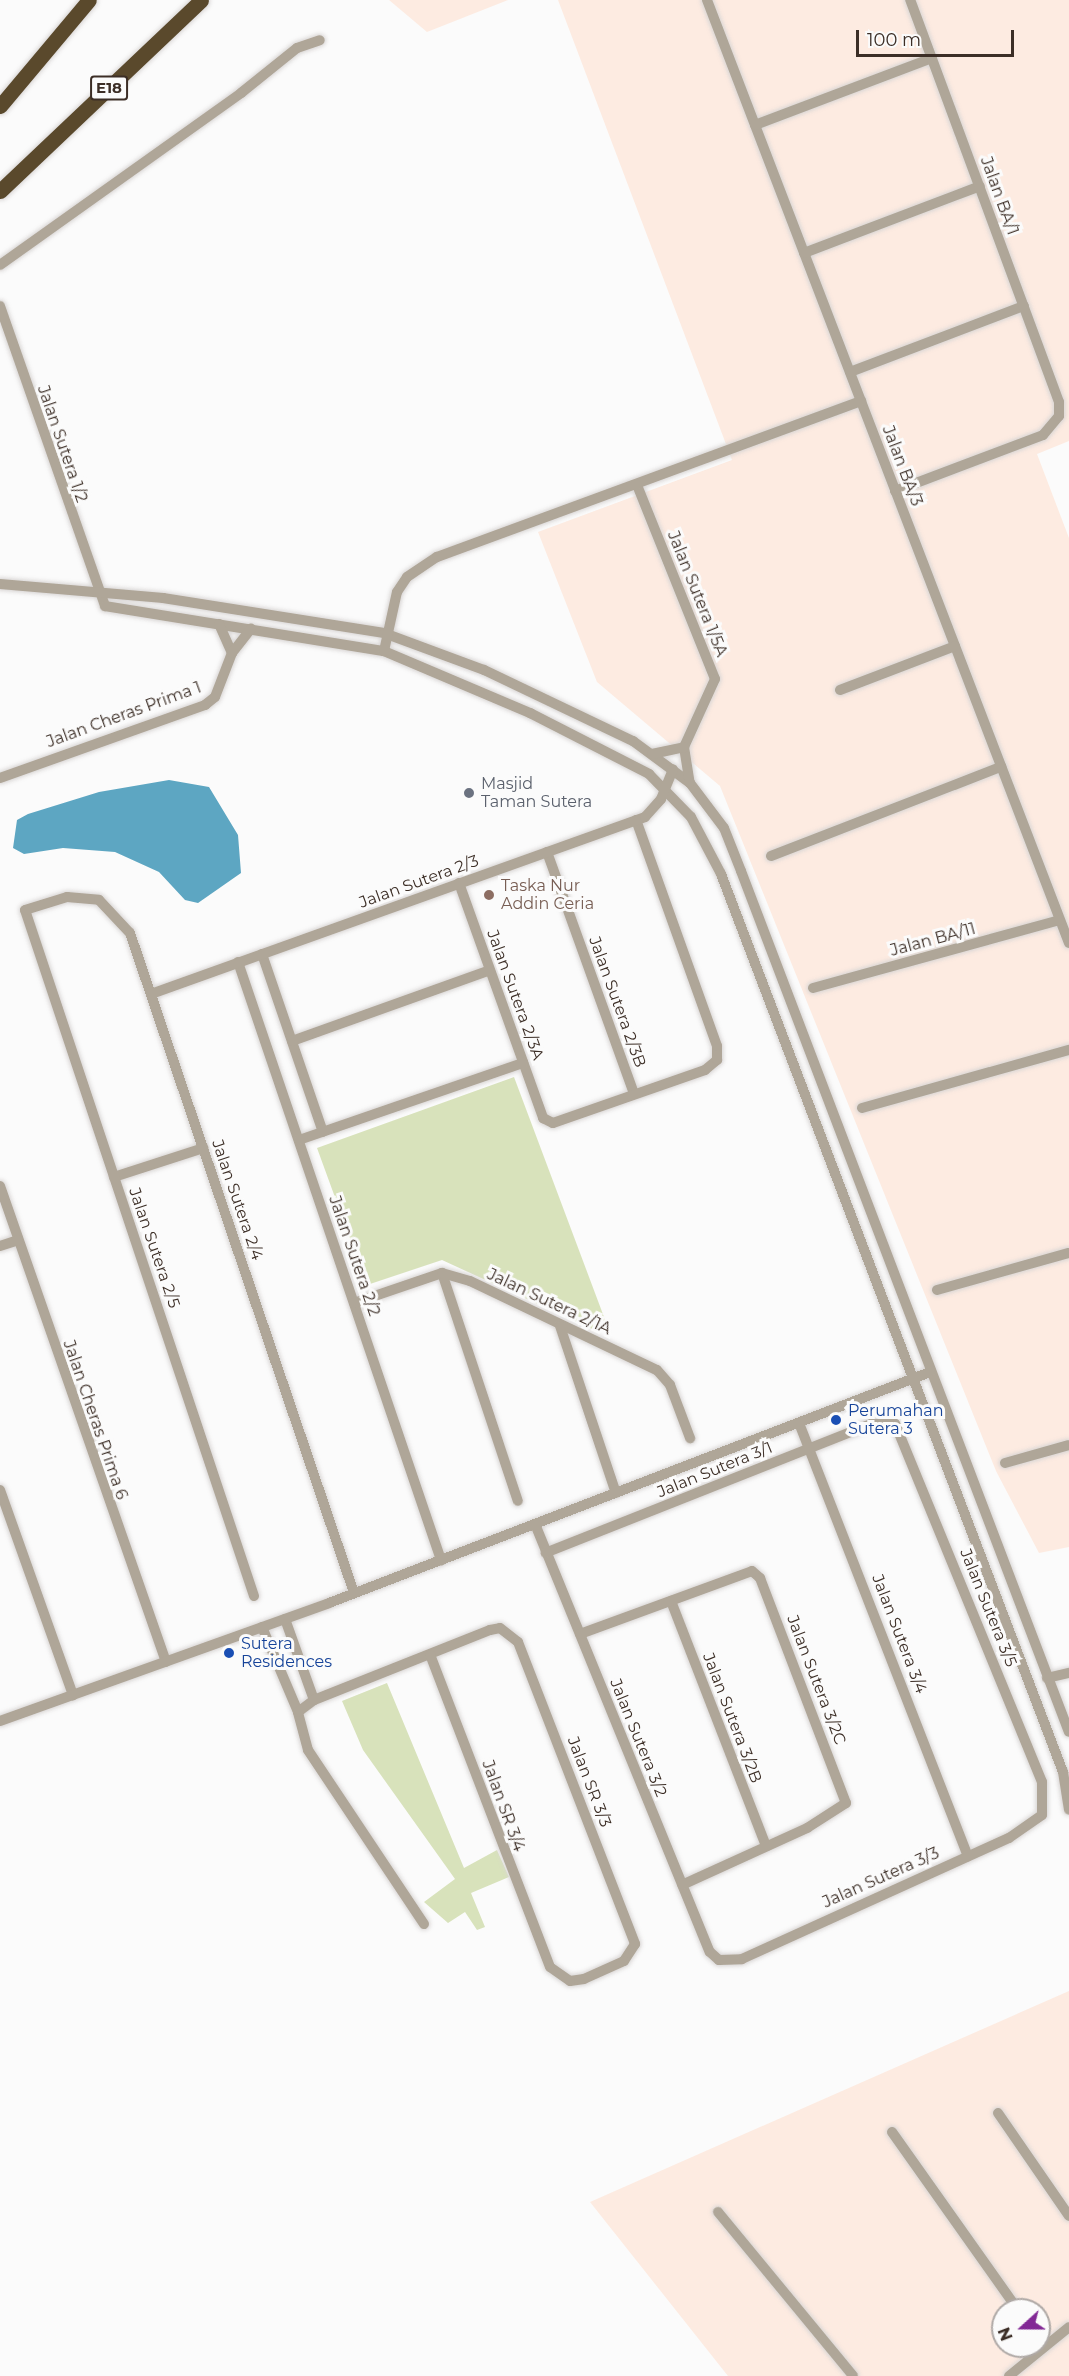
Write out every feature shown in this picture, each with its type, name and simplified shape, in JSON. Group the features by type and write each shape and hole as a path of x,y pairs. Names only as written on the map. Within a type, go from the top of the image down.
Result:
{"highway":[{"path":"0,106 89,0"},
{"name":"E18","path":"0,192 201,0"}],"street":[{"name":"Jalan BA/3","path":"707,0 1069,943"},
{"name":"Jalan BA/1","path":"895,491 1054,429 1059,402 910,0"},
{"path":"0,265 242,93 297,48 320,40"},
{"path":"755,124 932,58"},
{"path":"804,253 980,186"},
{"name":"Jalan Sutera 1/2","path":"0,306 97,592"},
{"path":"850,372 1024,306"},
{"path":"384,651 384,633 397,592 420,566 861,401"},
{"name":"Jalan Sutera 1/5A","path":"637,485 715,679 684,747"},
{"path":"0,584 97,592 384,633 484,670 652,754 690,783 724,828 1069,1732"},
{"path":"97,592 105,606 384,651 568,731 649,774 665,789 708,840 910,1381 1063,1772 1069,1809"},
{"path":"219,624 232,653"},
{"name":"Jalan Cheras Prima 1","path":"0,778 205,705 215,697 232,653 251,629"},
{"path":"840,690 955,646"},
{"path":"652,754 684,747 690,783"},
{"path":"771,856 1001,767"},
{"name":"Jalan Sutera 2/3","path":"151,994 636,820 653,810 674,769"},
{"path":"634,1094 705,1070 717,1060 717,1046 636,820"},
{"name":"Jalan Sutera 2/3B","path":"547,852 634,1094"},
{"name":"Jalan Sutera 2/3A","path":"459,883 543,1118 553,1123 634,1094"},
{"name":"Jalan Sutera 2/4","path":"25,910 67,897 99,900 130,933 354,1593"},
{"name":"Jalan Sutera 2/5","path":"25,910 254,1596"},
{"name":"Jalan BA/11","path":"813,988 1060,920"},
{"path":"262,954 323,1131"},
{"name":"Jalan Sutera 2/2","path":"238,962 441,1560"},
{"path":"292,1041 490,970"},
{"path":"862,1108 1069,1050"},
{"path":"299,1140 523,1063"},
{"path":"114,1177 203,1148"},
{"name":"Jalan Cheras Prima 6","path":"0,1186 166,1662"},
{"path":"0,1246 18,1240"},
{"path":"937,1290 1069,1252"},
{"path":"354,1302 442,1273 518,1501"},
{"name":"Jalan Sutera 2/1A","path":"442,1273 560,1326 665,1377 690,1438"},
{"path":"560,1326 616,1493"},
{"path":"0,1722 285,1619 930,1372"},
{"name":"Jalan Sutera 3/4","path":"799,1423 968,1856"},
{"name":"Jalan Sutera 3/1","path":"546,1553 871,1424 895,1424"},
{"name":"Jalan Sutera 3/5","path":"895,1424 1038,1772 1044,1805"},
{"path":"1005,1463 1069,1445"},
{"path":"0,1490 74,1695"},
{"name":"Jalan Sutera 3/2","path":"535,1524 710,1952 719,1960"},
{"name":"Jalan Sutera 3/2C","path":"671,1601 752,1571 760,1578 846,1803 766,1846"},
{"path":"580,1634 671,1601"},
{"name":"Jalan Sutera 3/2B","path":"671,1601 766,1846"},
{"path":"285,1619 314,1700"},
{"path":"262,1627 298,1712 301,1736 424,1924"},
{"name":"Jalan SR 3/3","path":"430,1655 501,1628 518,1642 633,1931 632,1954 584,1979 570,1981 550,1967"},
{"path":"298,1712 314,1700 430,1655"},
{"name":"Jalan SR 3/4","path":"430,1655 550,1967"},
{"path":"1047,1678 1069,1673"},
{"name":"Jalan Sutera 3/3","path":"719,1960 742,1959 1033,1825 1044,1805"},
{"path":"682,1885 766,1846"},
{"path":"998,2113 1069,2216"},
{"path":"892,2132 1010,2298"},
{"path":"718,2212 853,2376"},
{"path":"1051,2338 1069,2327"},
{"path":"1009,2376 1027,2358"}],"shaded area":[{"path":"389,0 508,0 427,32"},
{"path":"558,0 1069,0 1069,441 1037,454 1069,538 1069,1547 1039,1553 996,1471 720,786 597,682 538,532 732,460"},
{"path":"1069,1991 1069,2376 728,2376 590,2202"}],"green space":[{"path":"514,1077 607,1325 592,1329 442,1260 367,1285 317,1148"},
{"path":"387,1683 464,1868 497,1850 509,1877 471,1893 485,1927 477,1930 465,1912 448,1923 424,1902 455,1879 363,1750 342,1701"}],"water":[{"path":"169,780 209,787 238,835 241,873 198,903 185,900 159,872 115,852 63,848 24,854 13,848 17,820 28,814 99,792"}],"place":[{"name":"Masjid Taman Sutera","path":"469,793"},
{"name":"Taska Nur Addin Ceria","path":"489,895"},
{"name":"Perumahan Sutera 3","path":"836,1420"},
{"name":"Sutera Residences","path":"229,1653"}]}
